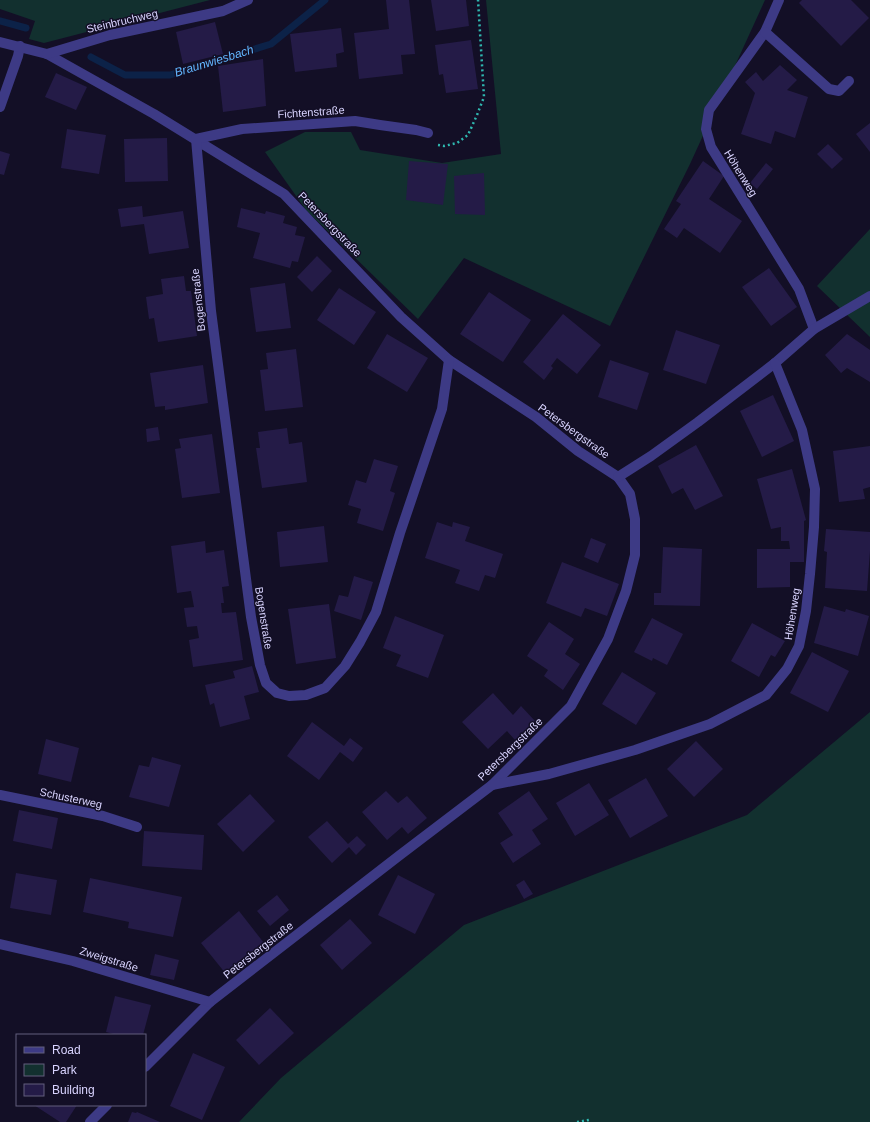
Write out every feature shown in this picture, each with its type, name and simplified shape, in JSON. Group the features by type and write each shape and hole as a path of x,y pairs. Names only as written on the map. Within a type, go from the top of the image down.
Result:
{"street":[{"name":"Steinbruchweg","path":"47,54 110,35 223,11 248,0"},
{"name":"Höhenweg","path":"778,0 765,32 709,110 706,129 711,147 799,289 814,329"},
{"path":"765,32 829,89 839,91 849,81"},
{"name":"Petersbergstraße","path":"0,42 47,54 154,114 284,194 401,317 449,360 536,417 578,451 618,477 630,494 635,519 635,555 626,591 608,639 571,706 492,785 210,1002 146,1066"},
{"path":"0,107 18,56 20,46"},
{"name":"Fichtenstraße","path":"196,139 242,129 355,121 428,133"},
{"name":"Bogenstraße","path":"196,139 211,311 251,617 260,665 266,683 277,693 289,696 306,695 325,688 345,666 376,612 400,533 442,409 449,360"},
{"path":"618,477 651,456 698,422 775,363 814,329 870,296"},
{"name":"Höhenweg","path":"492,785 549,774 634,750 710,724 766,695 787,669 800,646 806,611 814,527 815,489 802,430 775,363"},
{"name":"Schusterweg","path":"0,795 103,816 137,827"},
{"name":"Zweigstraße","path":"0,944 73,961 210,1002"},
{"path":"90,1122 106,1106"}],"path":[{"path":"416,130 426,140 434,144 444,146 457,143 468,135 484,97 478,0"},
{"path":"577,1122 589,1120 591,1122"}],"green space":[{"path":"0,0 210,0 44,43 29,39 35,21 0,9"},
{"path":"486,0 765,0 690,164 610,326 464,258 418,319 306,210 265,152 305,132 351,132 360,150 442,163 501,154"},
{"path":"870,229 870,337 817,286"},
{"path":"870,712 870,1122 239,1122 281,1078 464,925 747,815"}],"building":[{"path":"386,0 409,0 415,54 401,55 403,74 359,79 354,33 389,29"},
{"path":"431,0 466,0 469,26 436,31"},
{"path":"802,0 851,0 869,18 841,46 799,3"},
{"path":"215,22 223,54 183,64 176,32"},
{"path":"341,28 344,52 336,54 337,67 295,72 290,34"},
{"path":"471,40 478,89 446,93 443,74 439,75 435,45"},
{"path":"263,59 266,106 223,112 218,66"},
{"path":"780,65 797,80 787,90 808,97 795,138 775,131 771,144 741,134 755,93 745,82 756,72 763,81"},
{"path":"56,73 87,87 76,110 45,97"},
{"path":"870,123 870,152 856,134"},
{"path":"67,129 106,135 99,174 61,168"},
{"path":"167,138 168,181 125,182 124,139"},
{"path":"828,144 843,159 832,169 817,154"},
{"path":"0,151 10,154 4,175 0,174"},
{"path":"409,161 448,164 443,205 406,200"},
{"path":"703,161 724,176 709,199 742,221 720,253 684,228 677,238 664,229 681,204 676,201"},
{"path":"766,163 773,169 757,189 750,183"},
{"path":"484,173 485,215 455,214 454,176"},
{"path":"142,206 143,217 183,211 189,248 149,254 144,224 121,227 118,209"},
{"path":"241,208 265,214 266,211 285,216 283,223 297,227 295,235 305,237 298,262 292,261 290,268 253,258 260,233 237,227"},
{"path":"317,256 332,271 312,292 297,277"},
{"path":"769,268 797,307 771,326 742,287"},
{"path":"184,276 186,291 191,291 197,336 158,342 154,318 149,319 146,297 163,294 161,279"},
{"path":"285,283 291,328 256,332 250,288"},
{"path":"339,288 376,312 354,345 317,320"},
{"path":"489,292 531,320 503,362 460,334"},
{"path":"563,314 601,345 577,374 557,358 551,366 553,368 544,380 523,362"},
{"path":"676,330 720,345 706,384 663,370"},
{"path":"387,334 428,358 407,392 367,368"},
{"path":"847,334 870,350 870,382 847,368 841,373 825,355"},
{"path":"296,349 303,407 265,411 260,370 268,369 266,353"},
{"path":"610,360 649,373 637,410 598,397"},
{"path":"203,365 208,403 165,410 165,406 155,407 150,373"},
{"path":"773,395 794,441 762,457 740,411"},
{"path":"158,427 160,440 147,442 146,429"},
{"path":"287,428 289,444 302,442 307,482 262,488 256,448 260,448 258,432"},
{"path":"212,434 220,493 182,498 175,449 181,448 179,439"},
{"path":"696,445 723,496 695,510 683,488 672,494 658,466"},
{"path":"870,446 870,487 863,489 865,499 839,502 833,451"},
{"path":"374,459 398,466 390,491 395,493 383,531 357,523 361,509 348,505 356,480 366,483"},
{"path":"792,469 806,520 804,521 804,562 790,562 790,587 757,588 757,549 790,549 789,541 781,541 781,527 771,529 757,479"},
{"path":"437,522 452,527 453,522 470,527 465,541 503,554 495,578 485,575 479,591 455,583 460,570 425,558"},
{"path":"324,526 328,562 280,567 277,532"},
{"path":"826,529 870,532 867,591 825,588 827,552 824,551"},
{"path":"591,538 606,544 598,563 584,557"},
{"path":"205,541 206,553 224,550 229,586 222,587 224,603 221,603 222,613 236,612 243,660 193,667 189,640 199,638 197,626 187,627 184,608 194,607 191,591 177,593 171,546"},
{"path":"663,547 702,549 700,606 654,605 654,593 661,593"},
{"path":"562,562 619,584 607,616 585,608 581,617 546,603"},
{"path":"354,576 373,582 361,620 334,611 339,595 348,597"},
{"path":"329,604 336,658 296,664 288,609"},
{"path":"824,606 845,612 846,609 869,616 858,656 814,643"},
{"path":"395,616 444,635 428,678 396,666 401,655 383,648"},
{"path":"652,618 683,634 667,665 653,658 652,661 634,652"},
{"path":"549,622 574,639 565,654 580,664 563,690 544,676 548,670 527,656"},
{"path":"752,623 785,641 775,657 771,655 759,677 731,661"},
{"path":"812,652 849,671 828,712 790,693"},
{"path":"252,666 259,692 244,696 250,719 220,727 214,703 210,705 205,685 235,678 233,671"},
{"path":"622,672 656,693 636,725 602,704"},
{"path":"493,693 513,715 521,706 535,721 515,740 507,731 488,749 462,722"},
{"path":"312,722 344,746 350,738 363,748 353,762 340,752 319,780 287,756"},
{"path":"46,739 79,748 71,782 38,774"},
{"path":"696,741 723,769 694,797 667,769"},
{"path":"152,757 181,765 169,807 129,797 139,765 149,767"},
{"path":"646,778 668,816 630,838 608,800"},
{"path":"589,783 609,815 575,836 556,803"},
{"path":"386,791 398,803 407,796 427,818 408,834 402,827 387,840 362,812"},
{"path":"529,791 548,819 532,830 541,844 513,863 500,843 513,835 498,813"},
{"path":"250,794 275,821 243,852 217,824"},
{"path":"19,810 58,818 52,849 13,841"},
{"path":"327,821 348,844 357,836 366,845 356,855 349,847 332,863 308,837"},
{"path":"144,831 204,835 202,870 142,866"},
{"path":"16,873 57,880 51,915 10,908"},
{"path":"398,875 435,894 415,934 378,915"},
{"path":"90,878 182,897 173,937 128,928 129,922 83,912"},
{"path":"524,880 533,894 524,899 516,885"},
{"path":"277,895 289,910 270,926 257,911"},
{"path":"239,911 264,943 226,974 201,943"},
{"path":"350,919 372,943 342,970 320,945"},
{"path":"155,954 179,960 174,980 150,975"},
{"path":"115,996 151,1005 143,1034 113,1034 106,1032"},
{"path":"270,1008 294,1033 259,1065 236,1040"},
{"path":"193,1053 225,1067 202,1120 170,1106"},
{"path":"36,1106 76,1106 66,1122 60,1122"},
{"path":"132,1112 137,1112 160,1122 128,1122"}],"waterway":[{"name":"Braunwiesbach","path":"91,57 125,75 170,75 271,44 325,0"},
{"name":"Braunwiesbach","path":"0,21 26,28"}]}
